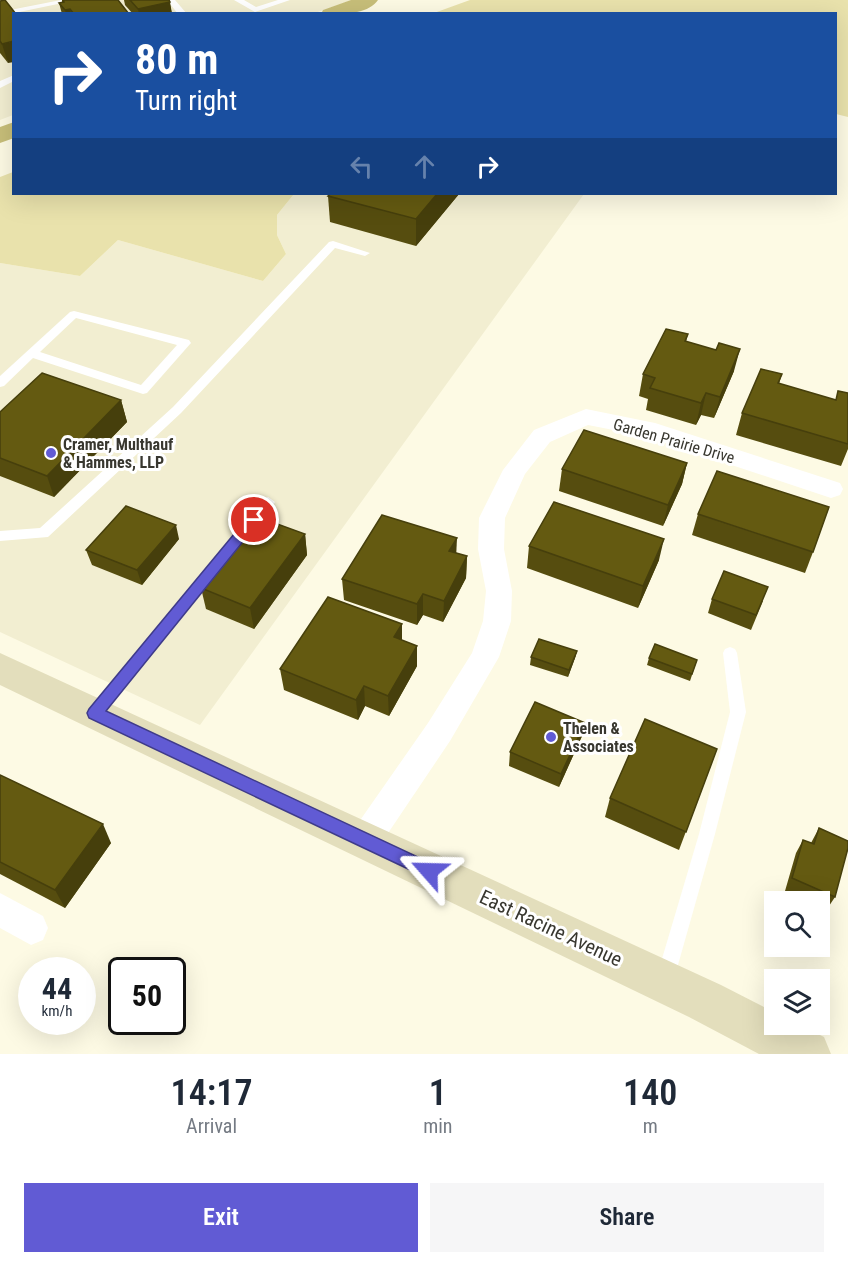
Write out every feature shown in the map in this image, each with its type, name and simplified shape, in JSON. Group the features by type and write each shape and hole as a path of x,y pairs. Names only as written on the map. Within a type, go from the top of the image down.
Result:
{"main road":[{"path":"336,12 369,0"},
{"name":"East Racine Avenue","path":"0,668 664,981 807,1054"}],"street":[{"name":"Garden Prairie Drive","path":"365,840 439,732 484,657 497,621 499,591 491,549 492,518 515,470 542,436 586,417 647,429 831,489"},
{"path":"0,909 31,928"}],"lane":[{"path":"14,0 22,12 73,0"},
{"path":"171,0 181,12"},
{"path":"238,0 255,10 286,0"},
{"path":"0,536 43,532 177,410 333,244 365,253"},
{"path":"0,383 74,314 185,343 143,390 32,354"},
{"path":"95,713 268,502"},
{"path":"664,981 707,834 738,712 730,653"}],"shaded area":[{"path":"0,0 352,0 318,12 12,12 12,115 0,120"},
{"path":"470,0 848,0 848,117 837,114 837,12 437,12"},
{"path":"12,172 12,195 293,195 277,215 277,235 286,254 263,281 118,240 80,276 0,263 0,177"},
{"path":"293,195 583,195 200,725 0,632 0,263 80,276 118,240 263,281 286,254 277,235 277,215"}],"building":[{"path":"5,0 14,12 12,12 12,42 2,44 0,41 0,1"},
{"path":"63,0 118,0 127,12 72,12 70,9 65,10 59,3 64,2"},
{"path":"130,0 169,0 170,2 138,9"},
{"path":"329,195 436,195 416,219"},
{"path":"666,329 688,334 685,341 716,350 719,343 740,349 720,397 706,393 701,403 650,388 655,378 643,374"},
{"path":"761,369 782,374 778,383 836,400 838,391 848,393 848,444 742,413"},
{"path":"42,373 121,400 47,476 0,458 0,412"},
{"path":"584,430 687,463 668,505 562,469"},
{"path":"717,471 829,507 813,552 698,514"},
{"path":"554,502 664,539 643,586 529,546"},
{"path":"126,506 176,525 137,570 86,550"},
{"path":"382,515 457,538 449,551 467,556 444,601 423,594 417,604 342,579"},
{"path":"258,517 305,534 250,608 201,588"},
{"path":"724,571 768,587 756,615 712,599"},
{"path":"328,597 402,624 394,637 417,646 388,696 364,686 356,700 280,669"},
{"path":"539,639 577,651 569,670 531,657"},
{"path":"655,644 697,660 692,674 649,658"},
{"path":"535,702 585,723 561,774 510,752"},
{"path":"645,719 717,749 686,832 610,798"},
{"path":"0,775 103,824 55,890 0,862"},
{"path":"819,828 848,841 835,897 830,895 830,891 821,891 792,878 803,840 814,844"}],"place":[{"name":"Cramer, Multhauf & Hammes, LLP","path":"51,453"},
{"name":"Thelen & Associates","path":"551,737"}],"route":[{"path":"254,520 95,713 429,871"}]}
